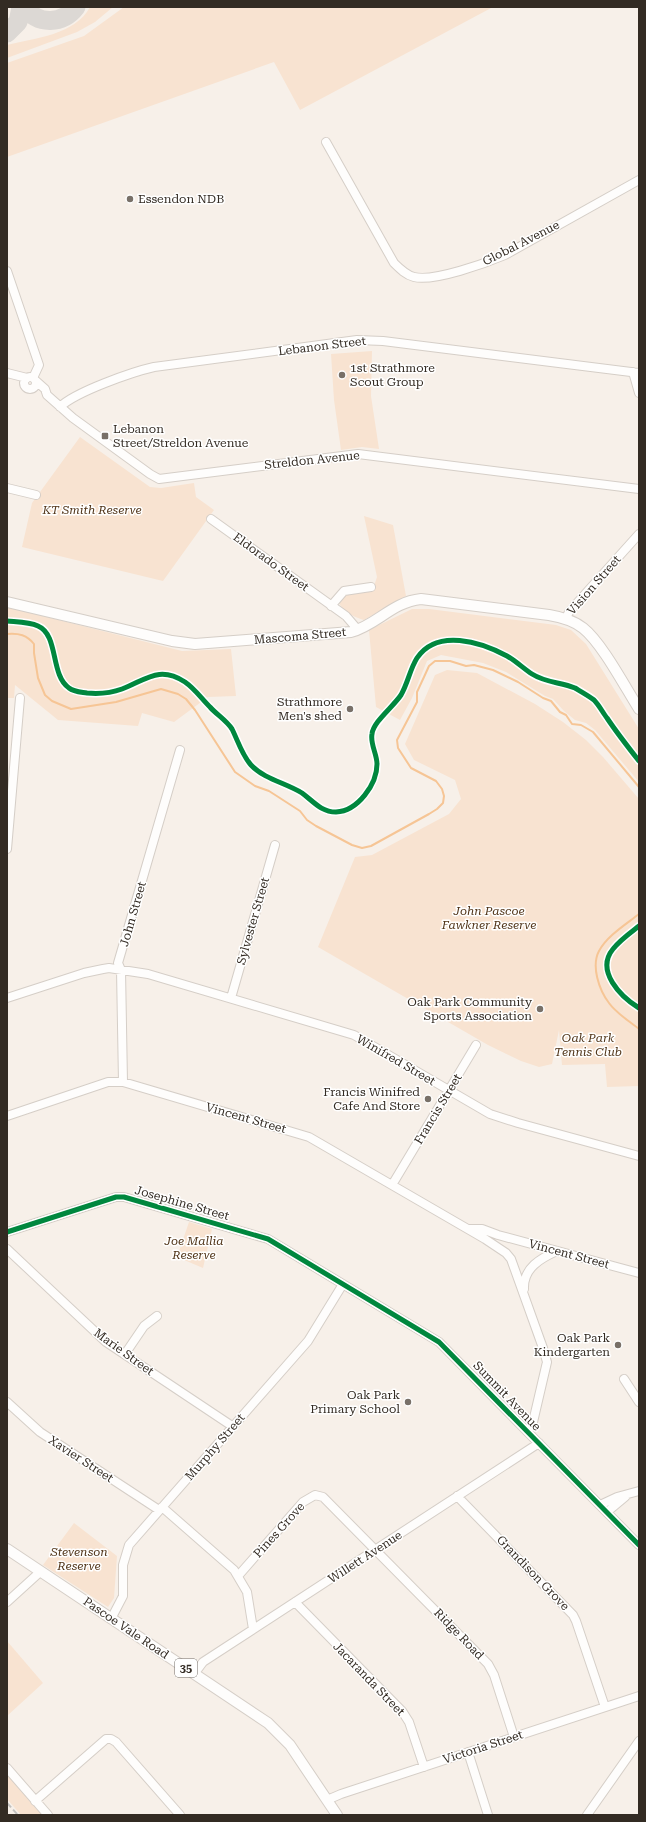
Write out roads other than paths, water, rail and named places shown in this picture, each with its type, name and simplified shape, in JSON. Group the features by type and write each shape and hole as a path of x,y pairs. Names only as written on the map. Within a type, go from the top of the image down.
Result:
{"main road":[{"name":"Mascoma Street","path":"7,602 165,639 194,644 339,634 358,630 400,604 421,599 566,618 582,627 593,638 639,709"},
{"name":"Pascoe Vale Road","path":"7,1549 274,1727 294,1751 337,1815"}],"street":[{"name":"Global Avenue","path":"326,142 394,263 403,272 415,277 429,278 492,261 639,180"},
{"path":"7,271 39,365 30,380"},
{"name":"Lebanon Street","path":"58,405 76,396 140,370 357,340 383,340 636,372"},
{"path":"636,372 639,394"},
{"path":"8,373 30,380 45,389 47,394 58,405"},
{"path":"30,380 36,385 32,389 47,394"},
{"name":"Streldon Avenue","path":"58,405 73,418 159,479 358,454 639,489"},
{"path":"7,488 36,495"},
{"name":"Eldorado Street","path":"211,518 350,620 358,630"},
{"name":"Vision Street","path":"566,618 569,612 639,534"},
{"path":"331,606 344,591 371,587"},
{"path":"7,849 20,698"},
{"name":"John Street","path":"123,1082 120,966 180,750"},
{"name":"Sylvester Street","path":"231,998 275,845"},
{"name":"Winifred Street","path":"7,998 84,973 104,964 140,969 148,974 354,1035 500,1118 639,1156"},
{"name":"Francis Street","path":"394,1186 400,1173 476,1045"},
{"name":"Vincent Street","path":"7,1116 108,1082 123,1082 309,1137 485,1239 506,1253 511,1259 543,1348 546,1362 533,1422 528,1431"},
{"name":"Josephine Street","path":"7,1232 107,1198 124,1197 258,1235 268,1239 343,1284"},
{"name":"Vincent Street","path":"467,1229 482,1229 498,1235 639,1273"},
{"path":"485,1239 489,1236 498,1235"},
{"name":"Marie Street","path":"7,1249 106,1342 232,1426"},
{"path":"525,1296 524,1280 531,1268 542,1257 557,1251"},
{"name":"Murphy Street","path":"111,1619 123,1596 123,1565 129,1545 308,1341 343,1284"},
{"name":"Summit Avenue","path":"343,1284 439,1342 639,1545"},
{"path":"125,1354 144,1326 157,1316"},
{"path":"624,1379 639,1402"},
{"name":"Xavier Street","path":"7,1402 40,1432 161,1508 228,1564 238,1576 249,1601 253,1630"},
{"name":"Willett Avenue","path":"194,1674 203,1662 539,1443"},
{"path":"600,1505 618,1497 639,1491"},
{"path":"607,1512 629,1494"},
{"name":"Pines Grove","path":"238,1576 303,1502 316,1495 327,1499 376,1549"},
{"name":"Grandison Grove","path":"458,1496 573,1615 605,1707"},
{"name":"Ridge Road","path":"376,1549 488,1664 494,1674 514,1737"},
{"path":"7,1602 40,1572"},
{"name":"Jacaranda Street","path":"295,1602 402,1711 409,1722 424,1767"},
{"name":"Victoria Street","path":"327,1800 341,1794 639,1696"},
{"path":"35,1801 106,1739 111,1739 116,1742 180,1815"},
{"path":"587,1815 639,1741"},
{"path":"468,1752 488,1815"},
{"path":"7,1768 48,1815"}],"waterway":[{"path":"7,634 22,635 29,638 34,644 38,678 45,695 52,701 71,709 116,702 161,689 178,694 186,699 195,710 235,772 255,786 269,791 300,811 307,820 316,826 352,845 362,848 371,846 429,814 443,803 444,796 442,789 436,781 411,768 398,748 397,740 417,702 417,692 429,666 435,661 450,661 466,666 474,665 493,670 518,682 543,698 551,701 560,712 566,715 572,724 581,725 593,732 639,787"},
{"path":"639,914 607,940 599,951 596,964 597,978 605,998 615,1010 639,1029"}],"railway":[{"path":"7,1803 18,1815"}],"place":[{"name":"Essendon NDB","path":"130,199"},
{"name":"1st Strathmore Scout Group","path":"342,375"},
{"name":"Lebanon Street/Streldon Avenue","path":"105,436"},
{"name":"Strathmore Men's shed","path":"350,709"},
{"name":"Oak Park Community Sports Association","path":"540,1009"},
{"name":"Francis Winifred Cafe And Store","path":"428,1099"},
{"name":"Oak Park Kindergarten","path":"618,1345"},
{"name":"Oak Park Primary School","path":"408,1402"}],"park label":[{"name":"KT Smith Reserve","path":"92,510"},
{"name":"John Pascoe Fawkner Reserve","path":"489,918"},
{"name":"Oak Park Tennis Club","path":"588,1045"},
{"name":"Joe Mallia Reserve","path":"194,1248"},
{"name":"Stevenson Reserve","path":"79,1559"}]}
